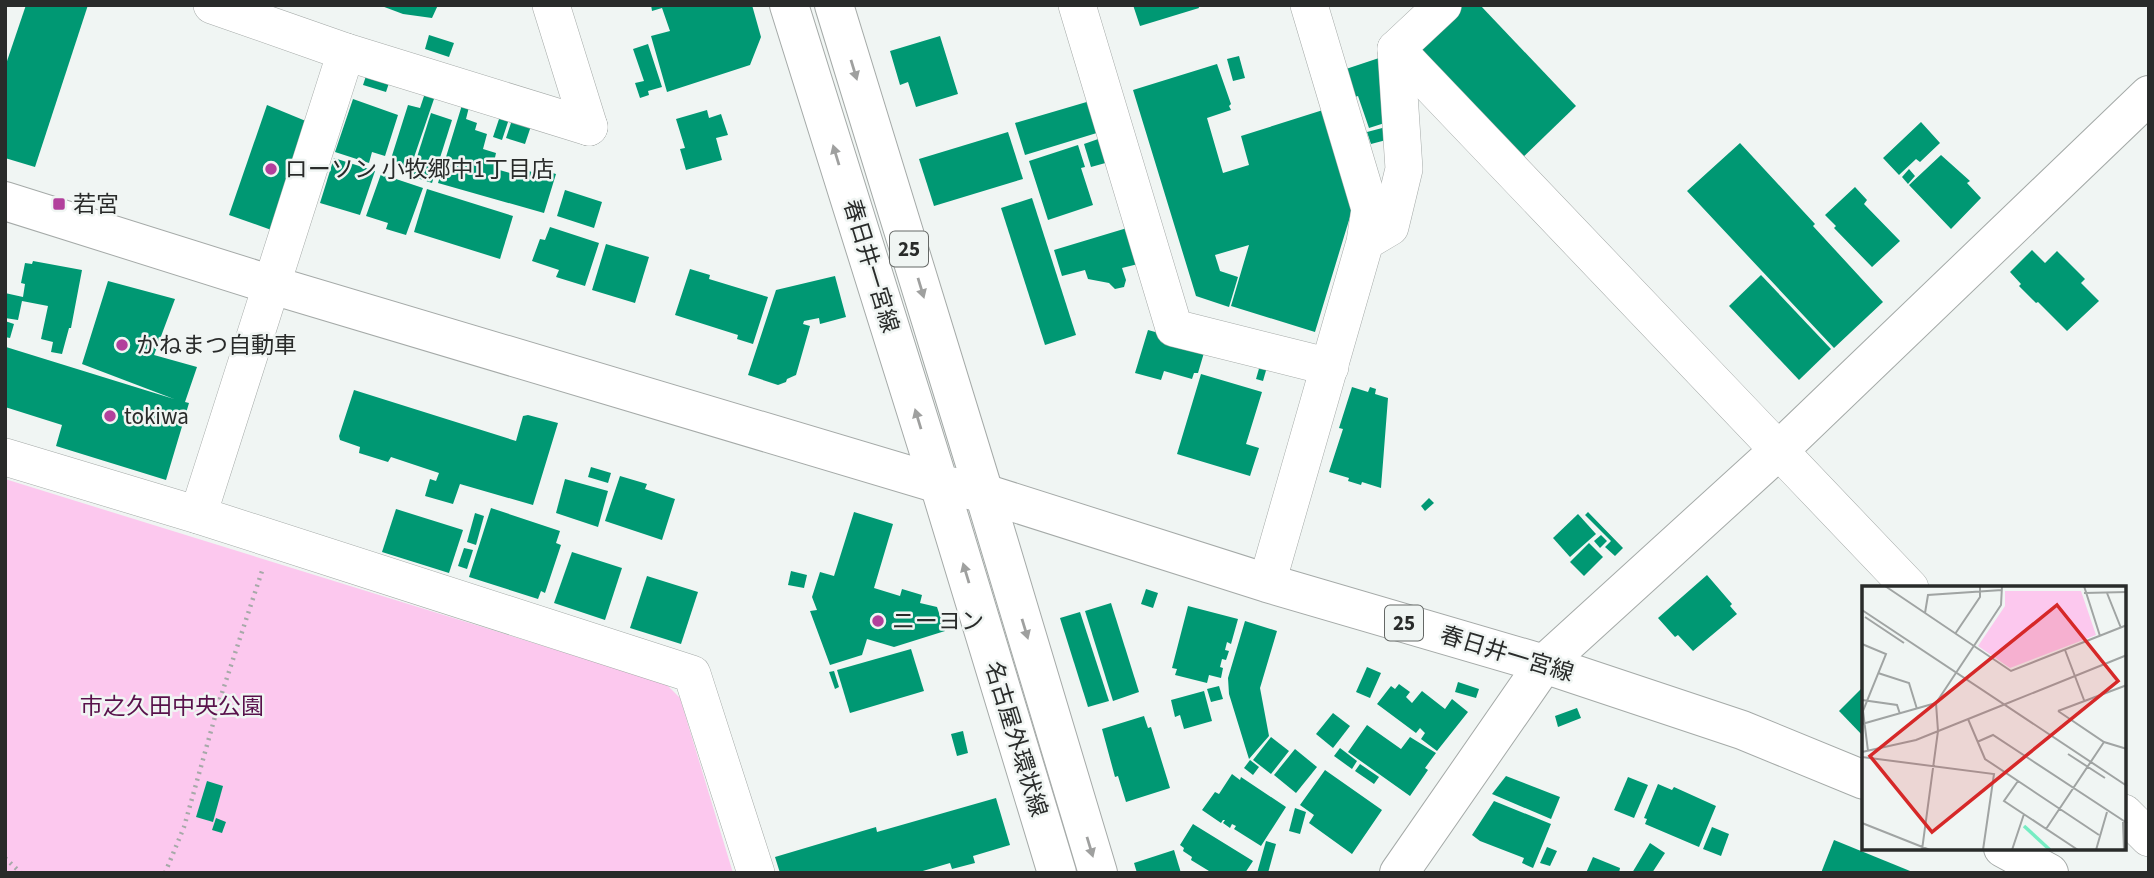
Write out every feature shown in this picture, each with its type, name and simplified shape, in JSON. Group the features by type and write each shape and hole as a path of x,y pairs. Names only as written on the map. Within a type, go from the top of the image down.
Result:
{"main road":[{"name":"春日井一宮線","path":"789,5 939,484 984,493 1267,583 1544,664 1742,730 1862,779"},
{"name":"春日井一宮線","path":"834,5 984,493"},
{"path":"1401,873 1544,664 1779,450 2149,95"},
{"path":"5,201 272,285 939,484"},
{"name":"名古屋外環状線","path":"939,484 1057,873"},
{"name":"名古屋外環状線","path":"984,493 1098,873"},
{"path":"2007,850 2049,873"}],"street":[{"path":"212,5 346,52 589,127 551,5"},
{"path":"1077,5 1174,328 1330,368"},
{"path":"1267,583 1365,242 1370,209 1309,5"},
{"path":"1396,49 1443,5"},
{"path":"1365,242 1390,227 1404,169 1396,49"},
{"path":"1396,49 1909,586"},
{"path":"198,515 346,52"},
{"path":"5,457 198,515 692,674 756,873"},
{"path":"2126,815 2149,838"}],"path":[{"path":"165,873 184,827 220,699 272,540"},
{"path":"5,858 21,873"}],"green space":[{"name":"市之久田中央公園","path":"5,479 666,684 680,698 733,873 5,873"}],"building":[{"path":"26,5 88,5 35,167 5,158 5,67"},
{"path":"379,5 438,5 432,18 403,14"},
{"path":"651,5 752,5 761,37 750,65 667,92 651,36 670,31 662,8 652,11"},
{"path":"1133,5 1198,5 1199,8 1140,26"},
{"path":"1460,5 1480,5 1576,106 1519,161 1413,50"},
{"path":"429,35 454,43 449,57 425,49"},
{"path":"940,36 958,94 916,107 908,82 900,85 890,51"},
{"path":"648,44 662,87 648,91 649,95 640,98 635,83 644,81 633,49"},
{"path":"1239,56 1245,78 1233,81 1227,59"},
{"path":"1379,58 1391,121 1369,128 1346,69"},
{"path":"1217,64 1231,110 1207,118 1223,173 1249,165 1241,136 1323,110 1353,207 1315,332 1231,306 1249,245 1215,255 1220,271 1238,277 1229,307 1196,296 1133,90"},
{"path":"366,76 389,83 386,92 363,85"},
{"path":"425,93 435,96 410,169 390,162 408,105 420,108"},
{"path":"353,99 398,115 385,156 372,152 369,163 335,152"},
{"path":"1090,101 1100,132 1025,155 1015,123"},
{"name":"ローソン 小牧郷中1丁目店","path":"267,105 313,124 277,232 229,215"},
{"path":"462,105 469,107 466,119 477,123 475,130 487,134 483,149 496,153 496,169 520,176 522,169 532,172 533,167 556,174 544,213 438,183"},
{"path":"707,110 709,118 721,114 728,135 716,138 722,160 686,170 680,149 685,148 676,119"},
{"path":"431,113 452,120 432,183 411,176"},
{"path":"500,116 509,119 502,140 493,137"},
{"path":"512,120 531,126 525,144 506,138"},
{"path":"1921,122 1940,143 1920,162 1916,159 1899,175 1883,158"},
{"path":"1386,127 1390,139 1371,144 1367,132"},
{"path":"1008,132 1023,179 934,206 919,159"},
{"path":"1101,138 1109,162 1091,167 1084,144"},
{"path":"1740,143 1883,302 1834,348 1687,191"},
{"path":"1078,145 1085,167 1081,168 1093,205 1048,220 1029,161"},
{"path":"1941,155 1970,181 1967,183 1981,198 1951,229 1909,185"},
{"path":"334,158 375,171 360,215 320,203"},
{"path":"1909,169 1915,176 1908,184 1902,177"},
{"path":"381,174 423,188 406,235 386,229 388,223 366,216"},
{"path":"1855,187 1867,200 1864,204 1900,241 1872,267 1825,215"},
{"path":"427,189 513,216 500,259 414,232"},
{"path":"565,190 602,202 594,228 557,216"},
{"path":"1032,198 1076,335 1045,345 1001,208"},
{"path":"550,227 599,243 585,286 556,277 559,270 532,261 540,239 545,240"},
{"path":"1127,228 1138,264 1122,268 1126,280 1124,287 1115,289 1109,283 1088,279 1085,270 1062,276 1054,250"},
{"path":"606,244 649,257 635,303 592,290"},
{"path":"2032,250 2045,263 2057,251 2085,279 2081,283 2099,301 2067,331 2019,286 2021,284 2010,272"},
{"path":"33,261 82,270 71,328 62,354 51,352 53,342 41,339 48,306 22,301 18,320 5,318 5,293 23,297 25,284 21,283 25,263 32,264"},
{"path":"690,269 710,275 709,279 768,297 753,344 737,339 738,335 675,315"},
{"path":"1761,275 1831,349 1799,380 1729,306"},
{"path":"835,276 846,317 820,324 819,318 804,321 803,324 810,326 796,375 778,385 748,375 776,290"},
{"name":"tokiwa","path":"108,281 175,299 154,355 197,367 185,402 189,403 166,480 56,446 62,425 5,407 6,347 174,399 82,364"},
{"path":"5,321 14,324 10,338 5,337"},
{"path":"1148,330 1206,346 1198,373 1194,373 1192,379 1164,371 1161,380 1135,373"},
{"path":"1260,365 1267,367 1263,381 1256,379"},
{"path":"1201,374 1262,392 1246,444 1259,448 1250,476 1177,454"},
{"path":"1352,387 1368,392 1370,387 1376,389 1375,394 1388,398 1381,488 1348,481 1349,478 1329,472 1343,429 1339,428"},
{"path":"354,390 516,441 523,416 558,423 533,505 460,484 453,504 425,496 430,479 436,481 439,473 391,457 388,462 359,453 360,447 340,440"},
{"path":"591,467 611,473 608,483 588,477"},
{"path":"620,476 647,484 645,489 675,499 662,540 605,521"},
{"path":"565,479 608,491 598,527 556,513"},
{"path":"1429,498 1434,503 1425,511 1421,506"},
{"path":"491,508 560,531 556,543 561,545 545,593 541,591 538,599 469,577"},
{"path":"396,509 463,530 449,573 382,552"},
{"name":"ニーヨン","path":"854,512 893,524 874,588 900,596 902,589 922,595 920,603 937,607 945,631 894,647 867,639 862,655 830,665 810,611 817,610 812,597 820,572 834,576"},
{"path":"1588,512 1623,548 1615,556 1605,547 1611,541 1585,515"},
{"path":"475,513 484,516 476,545 467,542"},
{"path":"1578,514 1596,534 1570,557 1553,538"},
{"path":"1601,535 1607,541 1600,548 1594,541"},
{"path":"1589,543 1603,557 1584,576 1570,562"},
{"path":"464,548 473,550 467,569 458,566"},
{"path":"572,552 622,568 605,620 554,603"},
{"path":"791,571 807,575 804,588 788,585"},
{"path":"1707,575 1732,604 1730,606 1737,614 1693,651 1678,635 1675,637 1658,618"},
{"path":"647,576 698,592 681,644 630,628"},
{"path":"1146,589 1158,593 1153,608 1141,604"},
{"path":"1111,603 1139,692 1113,701 1085,611"},
{"path":"1188,606 1238,619 1231,644 1227,642 1225,650 1229,651 1226,660 1222,659 1221,678 1209,675 1207,683 1175,675 1177,669 1172,668"},
{"path":"1080,612 1109,701 1088,707 1060,618"},
{"path":"1245,621 1277,631 1260,688 1269,736 1249,759 1229,694 1228,678"},
{"path":"911,649 924,691 850,713 837,670"},
{"path":"1367,667 1381,673 1370,698 1356,692"},
{"path":"834,671 839,687 835,689 829,672"},
{"path":"1458,682 1479,689 1476,698 1455,692"},
{"path":"1399,684 1410,692 1406,697 1412,703 1422,691 1445,709 1452,699 1468,712 1437,751 1421,739 1425,733 1420,728 1416,733 1377,704 1391,686 1395,689"},
{"path":"1219,686 1223,699 1211,702 1207,689"},
{"path":"1862,688 1862,735 1839,711"},
{"path":"1204,691 1212,721 1184,729 1180,715 1175,717 1171,700"},
{"path":"1577,708 1581,718 1558,727 1555,716"},
{"path":"1333,713 1350,726 1333,748 1316,734"},
{"path":"1144,716 1148,728 1151,727 1170,788 1126,802 1118,776 1115,777 1102,729"},
{"path":"1367,725 1401,749 1410,737 1436,753 1410,796 1348,752"},
{"path":"963,731 968,753 957,756 951,734"},
{"path":"1271,737 1289,751 1271,774 1253,760"},
{"path":"1340,748 1357,761 1352,769 1334,756"},
{"path":"1295,749 1317,767 1296,793 1274,775"},
{"path":"1250,760 1259,767 1253,775 1244,768"},
{"path":"1360,764 1379,777 1374,784 1355,771"},
{"path":"1325,770 1382,810 1352,854 1309,823 1314,815 1300,805"},
{"path":"1232,774 1240,780 1241,777 1286,807 1261,846 1234,829 1236,826 1232,824 1230,828 1223,823 1225,820 1221,823 1202,810 1215,792 1219,794"},
{"path":"1506,776 1560,797 1551,819 1492,794"},
{"path":"1628,777 1648,785 1634,818 1614,810"},
{"path":"207,781 223,786 213,822 196,817"},
{"path":"1658,784 1672,790 1674,787 1716,806 1699,847 1645,824 1647,819 1644,818"},
{"path":"996,798 1010,845 973,856 975,863 952,869 950,863 916,873 780,873 775,857 876,827 877,832"},
{"path":"1494,801 1551,824 1533,868 1522,863 1524,858 1480,841 1472,835"},
{"path":"1295,808 1306,812 1300,834 1289,831"},
{"path":"216,818 226,822 222,833 212,830"},
{"path":"1193,824 1253,861 1245,873 1206,873 1209,871 1191,860 1192,857 1183,851 1184,848 1180,845"},
{"path":"1712,827 1729,834 1721,856 1703,849"},
{"path":"1834,840 1915,873 1821,873"},
{"path":"1266,841 1276,844 1268,873 1257,873"},
{"path":"1650,843 1665,853 1652,873 1632,873"},
{"path":"1547,847 1557,851 1550,866 1540,863"},
{"path":"1174,850 1181,873 1137,873 1134,863"},
{"path":"1593,857 1620,868 1619,873 1586,873"}],"place":[{"name":"ローソン 小牧郷中1丁目店","path":"271,169"},
{"name":"若宮","path":"59,204"},
{"name":"かねまつ自動車","path":"122,345"},
{"name":"tokiwa","path":"110,416"},
{"name":"ニーヨン","path":"878,621"}]}
